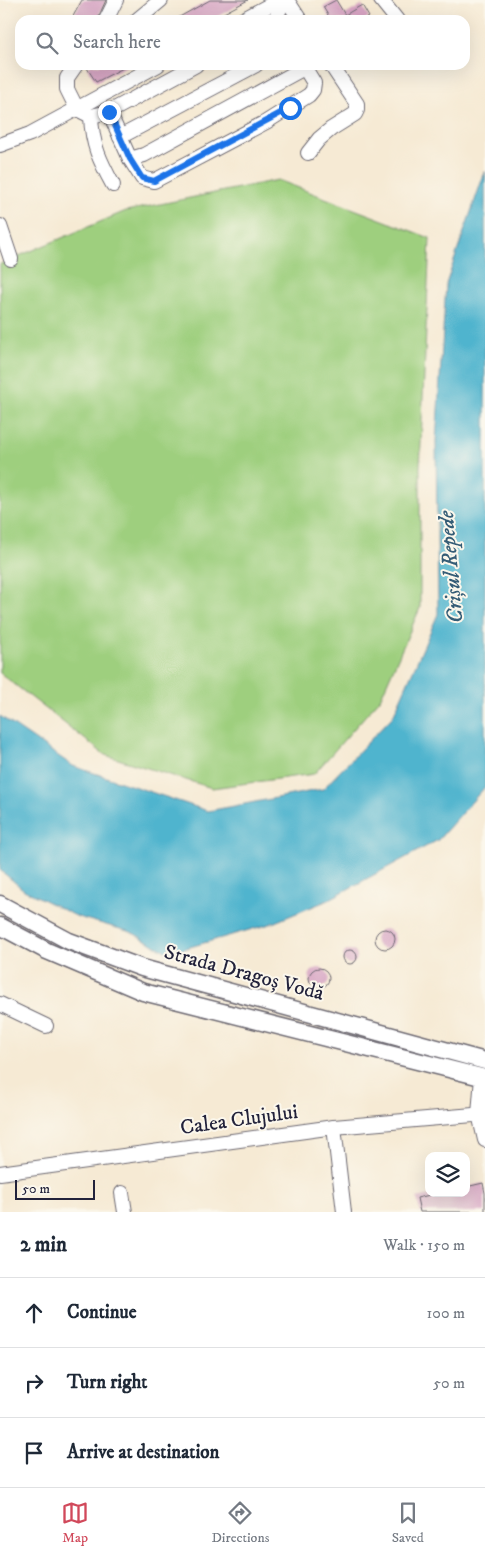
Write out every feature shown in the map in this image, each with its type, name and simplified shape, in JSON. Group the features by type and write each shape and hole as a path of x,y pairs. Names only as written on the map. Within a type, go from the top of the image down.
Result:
{"main road":[{"name":"Strada Dragoș Vodă","path":"0,904 69,941 142,968 485,1061"},
{"name":"Strada Dragoș Vodă","path":"0,926 47,951 143,992 484,1076"},
{"path":"456,1070 463,1068 466,1064 464,1055"}],"street":[{"path":"108,15 116,0"},
{"path":"142,15 161,0"},
{"path":"251,15 279,0"},
{"path":"278,15 285,0 296,15"},
{"path":"381,0 393,15"},
{"path":"73,70 67,78 67,89 77,109 91,116 109,112 187,70"},
{"path":"0,145 30,134 149,70"},
{"path":"120,137 247,70"},
{"path":"130,159 144,155 296,70"},
{"path":"109,112 130,159 142,178 154,181 266,122 309,95 313,90 314,83 306,70"},
{"path":"308,153 319,139 355,114 357,110 357,104 334,70"},
{"path":"91,116 94,144 100,161 113,185"},
{"path":"0,226 11,259"},
{"path":"0,1004 46,1026"},
{"path":"484,1076 482,1114 485,1140"},
{"name":"Calea Clujului","path":"0,1173 334,1127 482,1114"},
{"path":"334,1127 344,1212"},
{"path":"122,1193 125,1212"}],"green space":[{"path":"278,180 430,238 420,466 420,608 380,699 314,774 212,788 105,755 0,673 0,264 126,211"}],"water":[{"name":"Crișul Repede","path":"485,171 485,787 438,840 326,901 270,924 169,953 131,932 78,917 24,890 0,870 0,716 73,766 208,811 323,789 393,716 438,614 436,441 446,284"}],"building":[{"path":"82,0 106,0 99,15 74,15"},
{"path":"210,0 248,0 220,15 183,15"},
{"path":"336,0 345,15 328,15 323,7"},
{"path":"362,5 368,15 345,15"},
{"path":"88,70 119,70 96,82"},
{"path":"381,929 389,929 395,935 395,943 389,949 381,949 375,943 375,935"},
{"path":"347,950 353,950 357,957 353,964 347,964 343,960 343,954"},
{"path":"319,968 326,971 329,978 326,985 319,988 312,985 309,978 312,971"},
{"path":"483,1183 485,1212 420,1212 417,1198 425,1196 470,1197 470,1186"}],"route":[{"path":"109,112 130,159 142,178 154,181 176,171 290,108"}]}
